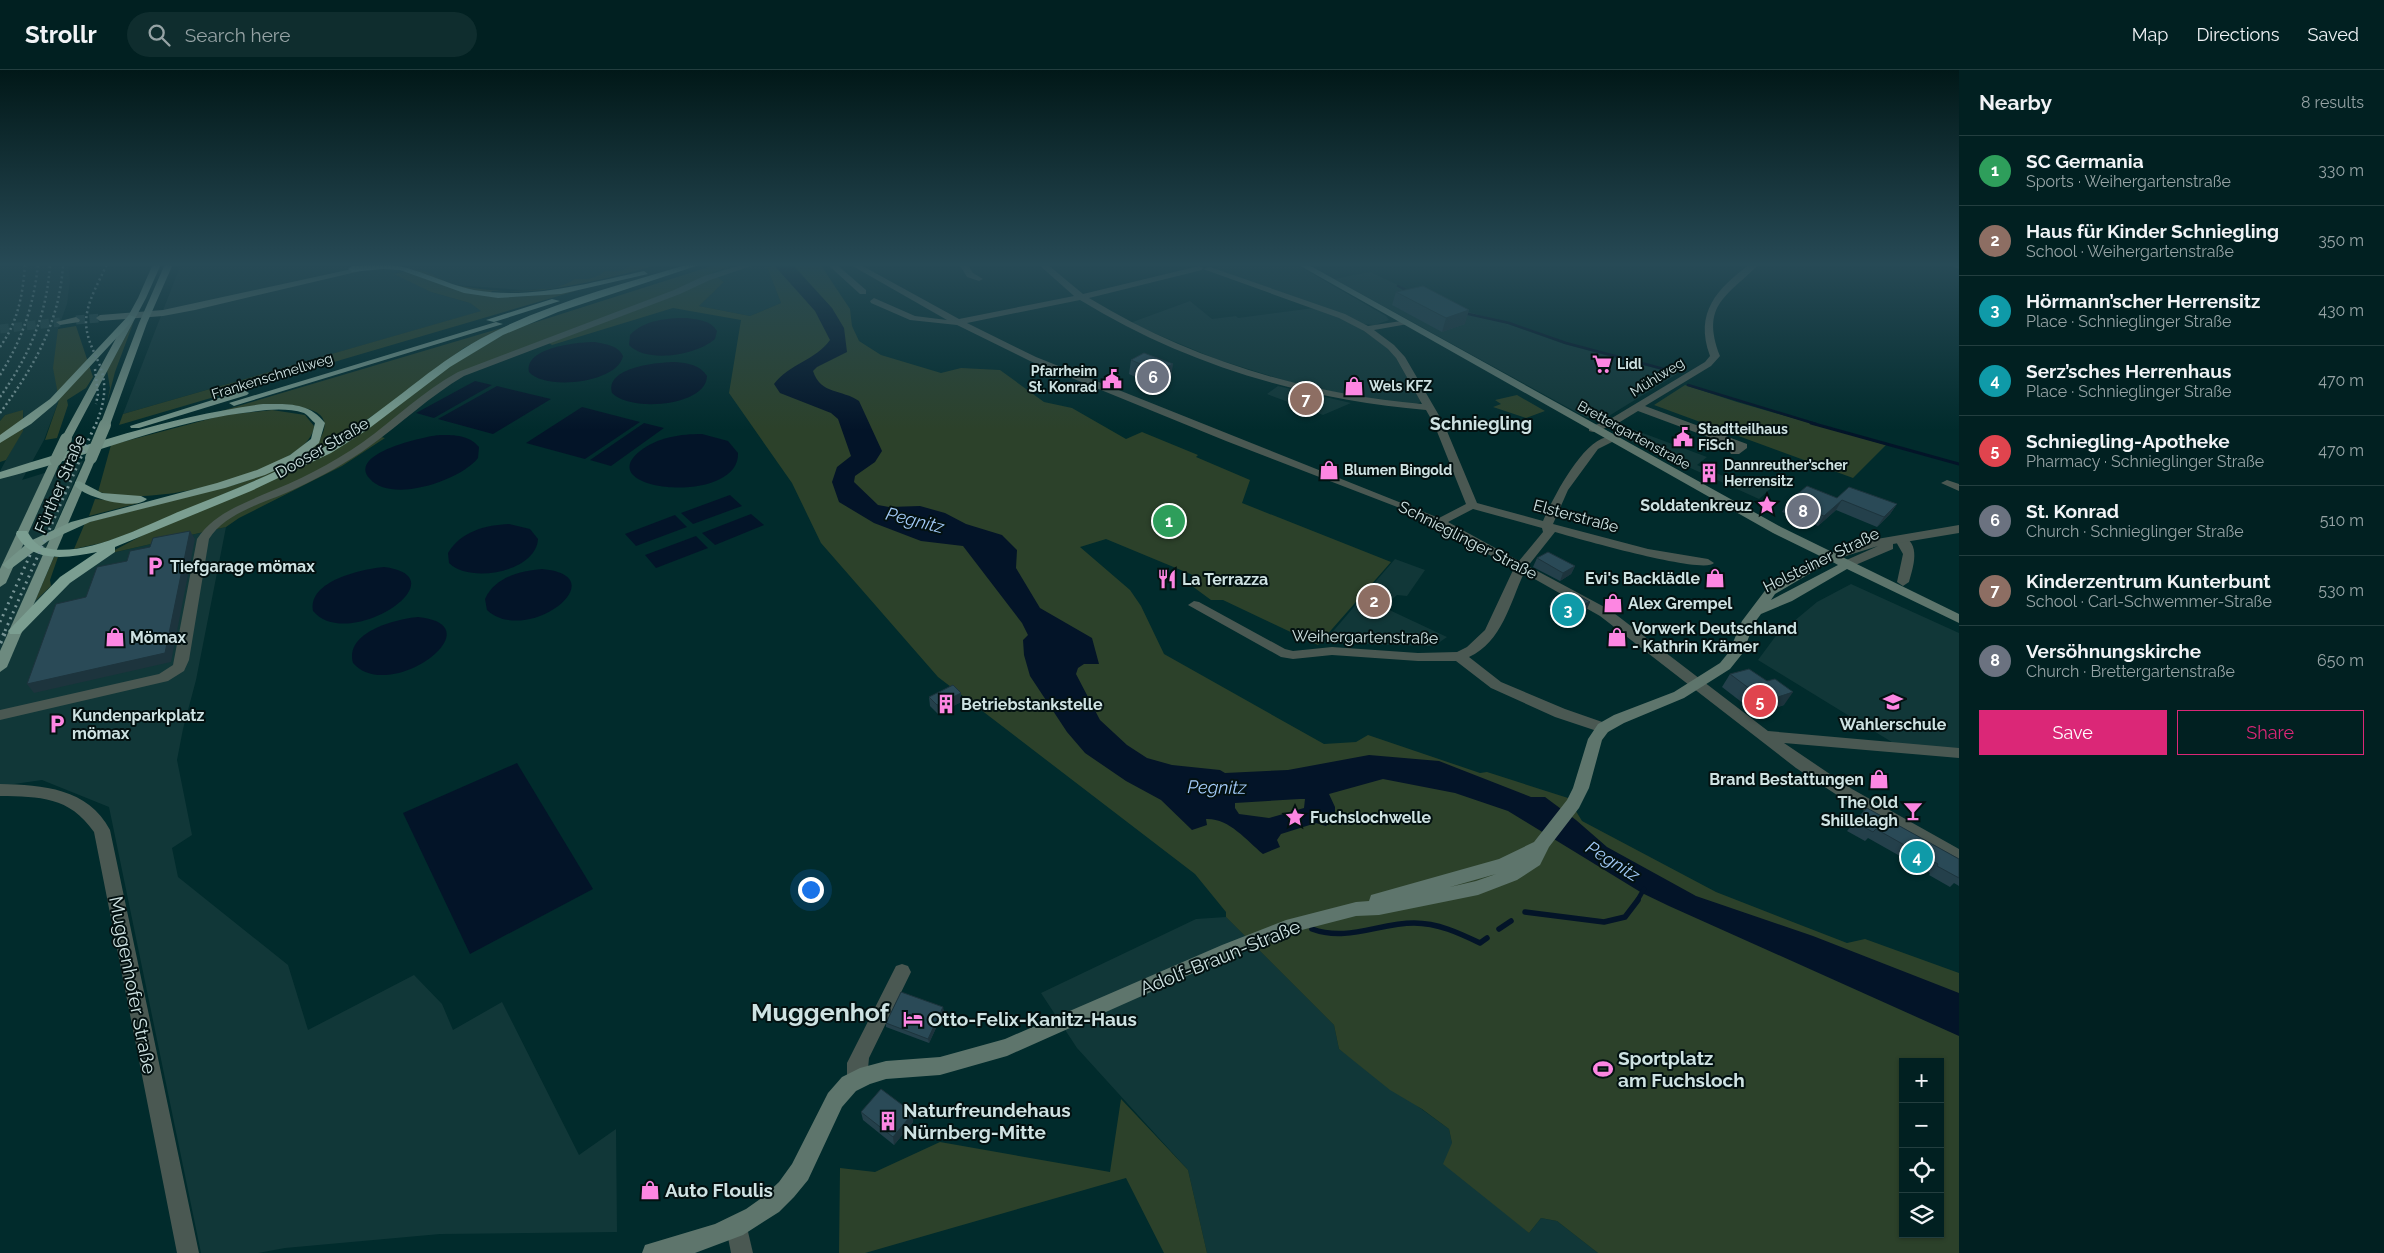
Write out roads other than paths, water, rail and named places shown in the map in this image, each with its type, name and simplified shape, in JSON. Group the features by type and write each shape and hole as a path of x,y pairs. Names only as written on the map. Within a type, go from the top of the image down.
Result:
{"highway":[{"path":"0,440 35,416 53,400 129,319"},
{"name":"Frankenschnellweg","path":"0,476 504,319"},
{"name":"Frankenschnellweg","path":"0,468 505,319"},
{"path":"25,540 35,550 50,552 84,550 136,534 268,479 320,453 366,425 451,362 491,338 531,319"},
{"path":"8,565 25,540 59,531 105,514 251,477 299,454 318,436 321,424 318,418 298,408 254,408 132,434"},
{"path":"79,484 92,494 115,499 152,499 191,493"},
{"path":"15,631 65,580 93,559 136,534"}],"main road":[{"name":"Fürther Straße","path":"25,540 49,475 66,439 130,319"},
{"name":"Fürther Straße","path":"0,667 105,425 145,319"},
{"name":"Brettergartenstraße","path":"1400,319 1610,439 1830,557 1959,619"},
{"path":"60,322 76,320"},
{"name":"Holsteiner Straße","path":"1603,728 1619,719 1670,699 1697,684 1733,658 1745,627 1770,591 1830,557"},
{"path":"0,583 8,565"},
{"name":"Holsteiner Straße","path":"1757,611 1787,598 1846,565"},
{"name":"Adolf-Braun-Straße","path":"653,1253 707,1239 737,1227 768,1207 792,1183 812,1150 835,1100 842,1090 857,1079 877,1072 952,1063 1007,1047 1259,937 1315,918 1356,909 1372,901 1503,864 1542,845 1568,811 1580,788 1595,738 1603,728"}],"street":[{"name":"Dooser Straße","path":"0,715 163,678 178,668 182,660 203,540 209,528 225,518 294,485 364,445 442,384 461,374 605,319"},
{"path":"920,319 940,323 972,319"},
{"name":"Schnieglinger Straße","path":"953,319 1007,348 1051,367 1230,440 1409,508 1440,522 1605,613 1802,764 1846,793 1959,857"},
{"path":"1122,319 1148,333 1209,358 1255,374 1335,395 1372,402 1428,406"},
{"path":"1346,319 1367,329 1398,354 1442,431 1472,505 1440,522"},
{"name":"Mühlweg","path":"1593,429 1609,424 1708,364 1715,356 1708,331 1710,319"},
{"path":"1367,329 1405,322"},
{"path":"1638,407 1743,446 1735,452"},
{"path":"1521,566 1549,532 1547,524 1563,490 1594,448 1610,439"},
{"path":"1947,483 1959,488"},
{"name":"Elsterstraße","path":"1472,505 1644,551 1708,563"},
{"name":"Holsteiner Straße","path":"1830,557 1871,544 1957,530"},
{"path":"1901,540 1910,552 1903,582"},
{"name":"Holsteiner Straße","path":"1846,565 1901,540"},
{"name":"Weihergartenstraße","path":"1194,605 1281,653 1293,655 1332,651 1418,657 1459,656 1472,652 1492,631 1521,566"},
{"name":"Weihergartenstraße","path":"1459,656 1496,685 1560,713 1603,728"},
{"path":"1764,736 1959,753"},
{"name":"Muggenhofer Straße","path":"0,790 40,791 63,796 94,816 102,830 188,1253"},
{"path":"857,1079 857,1063 860,1055 902,972"},
{"path":"737,1227 742,1253"}],"water":[{"path":"663,319 694,319 704,321 717,331 715,339 707,345 685,353 659,356 637,351 629,345 630,335 649,323"},
{"name":"Pegnitz","path":"819,319 839,319 844,328 847,352 817,367 813,371 821,384 827,388 859,401 882,451 875,462 855,476 854,482 878,505 889,507 920,506 945,513 966,524 1002,535 1017,550 1016,568 1040,608 1092,638 1099,664 1084,664 1078,668 1076,674 1100,720 1127,745 1147,758 1172,765 1220,770 1225,773 1288,770 1369,755 1439,761 1531,797 1545,797 1576,820 1607,847 1696,896 1813,936 1959,993 1959,1036 1642,893 1508,811 1455,793 1383,779 1329,794 1335,807 1335,817 1326,826 1316,823 1281,834 1277,840 1280,847 1263,854 1237,831 1222,822 1206,819 1207,825 1192,830 1161,800 1126,781 1085,753 1067,732 1030,676 1024,655 1023,640 1028,635 1022,623 963,546 921,541 874,523 839,502 832,482 837,467 851,456 838,419 831,413 780,393 774,384 780,377 824,347 830,340","holes":["1305,799 1304,808 1269,818 1239,814 1235,808 1235,803"]},
{"path":"594,342 615,347 623,356 618,365 608,373 595,378 564,382 537,378 529,372 530,364 535,357 543,352 566,345"},
{"path":"675,362 693,365 701,369 707,376 703,386 694,394 681,400 649,404 634,403 621,399 612,393 612,384 616,377 624,372 646,365"},
{"path":"475,381 492,385 434,418 416,413"},
{"path":"497,386 551,399 493,434 438,419"},
{"path":"582,407 640,422 585,459 526,443"},
{"path":"644,423 664,428 611,466 590,460"},
{"path":"702,434 728,441 738,453 732,470 716,481 694,486 671,487 649,484 634,476 630,465 640,451 647,446 670,437"},
{"path":"440,435 456,436 471,440 479,447 478,458 457,474 426,486 394,489 380,486 370,479 366,470 369,461 378,454 405,443"},
{"path":"730,495 742,506 693,524 681,513"},
{"path":"751,514 764,525 715,545 702,533"},
{"path":"675,515 687,527 636,546 625,534"},
{"path":"509,524 530,529 538,539 534,550 526,560 514,567 486,573 471,573 449,563 448,553 453,545 467,534 483,528"},
{"path":"696,536 708,548 656,568 645,555"},
{"path":"384,567 405,573 411,584 405,596 391,608 372,618 350,623 329,622 313,611 313,601 318,592 327,584 338,578 363,570"},
{"path":"542,569 563,574 571,584 569,595 558,606 542,615 523,620 504,619 487,610 485,599 495,585 502,580 525,571"},
{"path":"418,617 440,623 447,633 442,646 429,659 410,669 390,675 369,673 353,663 352,652 356,643 364,635 385,624"},
{"path":"517,763 593,889 470,954 403,813"}],"waterway":[{"path":"1492,319 1509,323 1566,343 1675,372"},
{"path":"1688,385 1816,424"},
{"path":"1811,423 1959,464"},
{"path":"1637,901 1644,889"},
{"path":"1525,912 1604,922 1625,917 1638,900"},
{"path":"1499,929 1511,921"},
{"path":"1312,929 1338,934 1401,924 1423,923 1448,929 1480,943 1487,938"}],"tunnel":[{"path":"76,320 86,319"},
{"path":"0,329 60,322"}],"railway":[{"path":"0,347 15,319"},
{"path":"0,375 15,349 27,319"},
{"path":"0,397 20,366 41,319"},
{"path":"0,413 34,361 53,319"},
{"path":"86,319 88,337 101,369 104,385 102,408 96,424"},
{"path":"95,369 98,394 96,404"},
{"path":"5,631 96,423"},
{"path":"0,622 31,553"},
{"path":"0,643 6,630"}],"place":[{"name":"Lidl","path":"1602,364"},
{"name":"St. Konrad","path":"1153,377"},
{"name":"Pfarrheim St. Konrad","path":"1112,379"},
{"name":"Wels KFZ","path":"1354,386"},
{"name":"Kinderzentrum Kunterbunt","path":"1306,399"},
{"name":"Stadtteilhaus FiSch","path":"1683,437"},
{"name":"Blumen Bingold","path":"1329,470"},
{"name":"Dannreuther’scher Herrensitz","path":"1709,473"},
{"name":"Soldatenkreuz","path":"1767,505"},
{"name":"Versöhnungskirche","path":"1803,511"},
{"name":"SC Germania","path":"1169,521"},
{"name":"Tiefgarage mömax","path":"155,566"},
{"name":"Evi's Backlädle","path":"1715,578"},
{"name":"La Terrazza","path":"1167,579"},
{"name":"Haus für Kinder Schniegling","path":"1374,601"},
{"name":"Alex Grempel","path":"1613,603"},
{"name":"Hörmann’scher Herrensitz","path":"1568,610"},
{"name":"Mömax","path":"115,637"},
{"name":"Vorwerk Deutschland - Kathrin Krämer","path":"1617,637"},
{"name":"Schniegling-Apotheke","path":"1760,701"},
{"name":"Wahlerschule","path":"1893,702"},
{"name":"Betriebstankstelle","path":"946,704"},
{"name":"Kundenparkplatz mömax","path":"57,724"},
{"name":"Brand Bestattungen","path":"1879,779"},
{"name":"The Old Shillelagh","path":"1913,811"},
{"name":"Fuchslochwelle","path":"1295,817"},
{"name":"Serz’sches Herrenhaus","path":"1917,857"},
{"name":"Otto-Felix-Kanitz-Haus","path":"913,1019"},
{"name":"Sportplatz am Fuchsloch","path":"1603,1069"},
{"name":"Naturfreundehaus Nürnberg-Mitte","path":"888,1121"},
{"name":"Auto Floulis","path":"650,1190"}],"district":[{"name":"Schniegling","path":"1481,423"},
{"name":"Muggenhof","path":"820,1012"}]}
